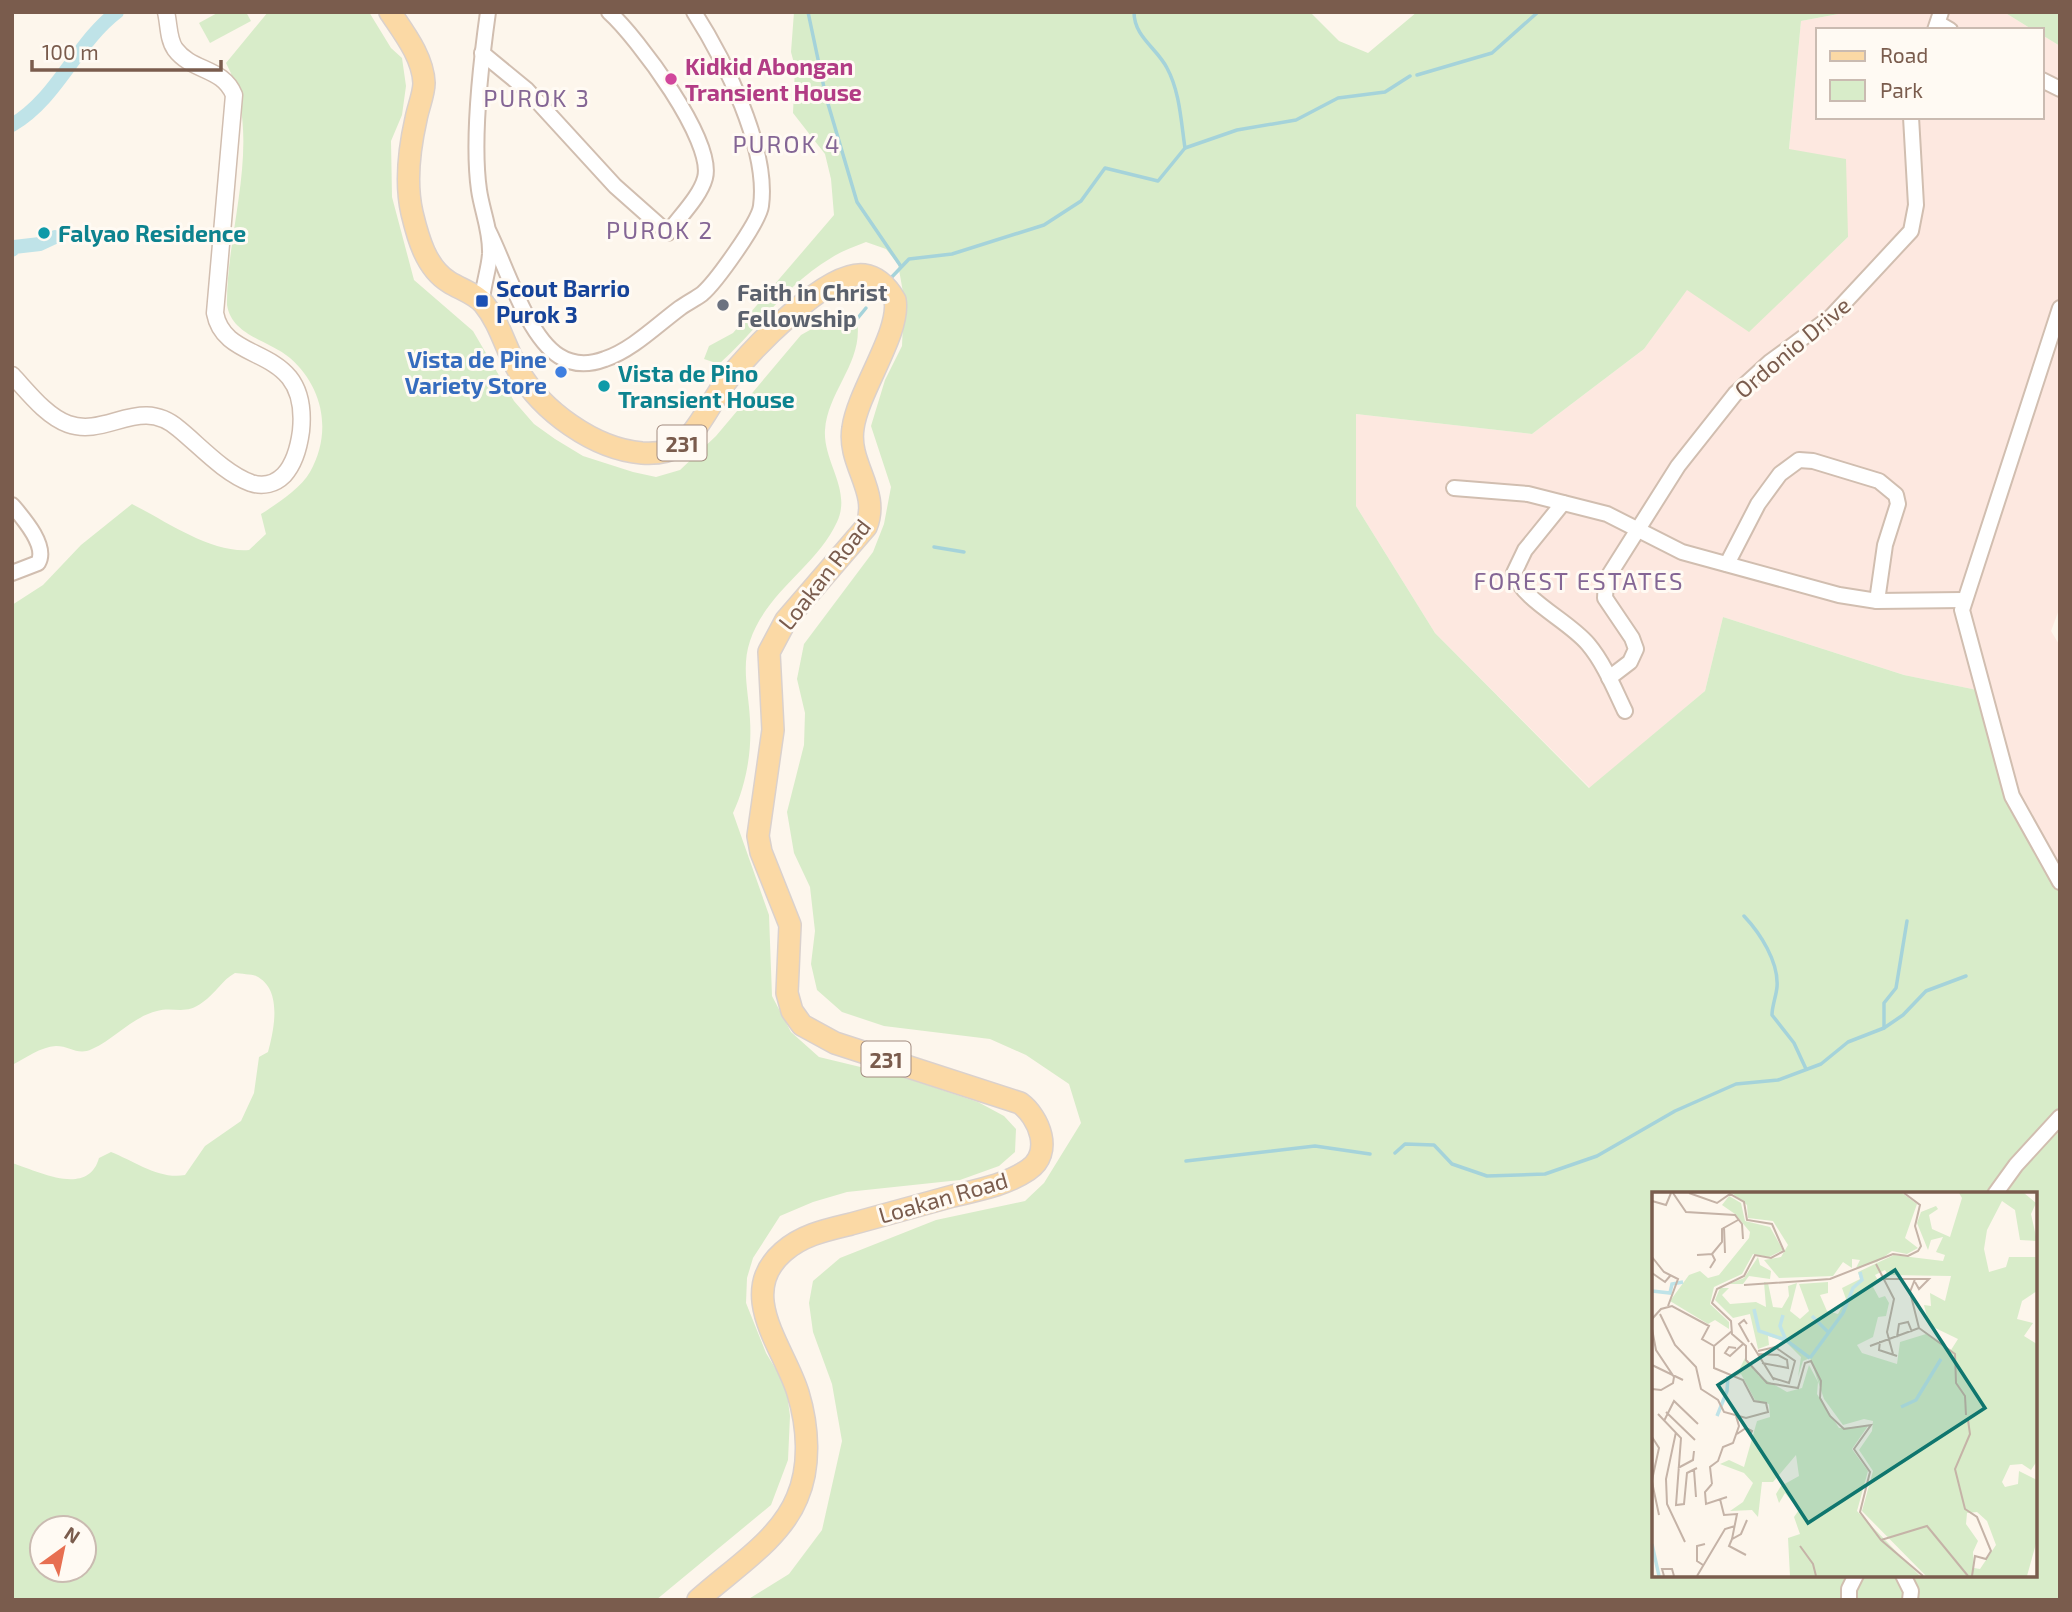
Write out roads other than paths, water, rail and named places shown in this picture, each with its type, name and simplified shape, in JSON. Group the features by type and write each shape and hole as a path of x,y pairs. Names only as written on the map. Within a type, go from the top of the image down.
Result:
{"main road":[{"name":"Loakan Road","path":"390,12 421,64 424,85 410,146 408,176 412,212 421,242 437,274 482,301 502,328 517,367 542,402 571,425 619,449 670,452 686,440 727,380 816,294 835,281 865,275 885,287 895,300 895,320 857,411 851,441 872,503 871,515 866,527 786,620 769,652 773,730 769,775 759,818 761,852 790,925 787,993 792,1011 802,1025 835,1043 1020,1103 1037,1120 1042,1145 1031,1169 998,1184 812,1234 780,1254 764,1283 762,1299 766,1319 798,1391 805,1420 806,1457 803,1479 787,1518 698,1600"}],"street":[{"path":"12,376 47,410 66,424 86,426 130,416 163,417 197,441 225,468 256,485 267,485 279,480 293,462 302,424 300,403 289,374 225,335 215,313 234,95 229,82 190,61 175,48 166,12"},
{"path":"482,301 490,254 489,232 479,190 482,53 488,12"},
{"path":"482,53 527,90 615,186 668,233 702,186 706,158 660,72 609,12"},
{"path":"489,232 534,326 548,349 568,361 591,363 621,352 702,294 759,213 761,192 752,135 735,87 727,66 694,12"},
{"path":"2044,80 2060,89"},
{"name":"Ordonio Drive","path":"1609,678 1630,662 1636,649 1632,638 1609,607 1604,589 1637,527 1678,466 1735,394 1770,362 1832,317 1911,231 1916,205 1911,119"},
{"path":"2060,308 1963,600 1962,610 2012,796 2060,882"},
{"path":"1727,564 1758,504 1780,474 1799,460 1813,461 1880,481 1896,495 1898,504 1885,545 1877,601"},
{"path":"1454,488 1519,492 1607,514 1682,552 1804,586 1877,601 1963,600"},
{"path":"1563,503 1525,550 1514,573 1524,590 1575,630 1589,645 1625,711"},
{"path":"12,505 39,544 41,553 38,563 12,573"},
{"path":"1996,1192 2016,1165 2060,1117"},
{"path":"1849,1600 1849,1588 1855,1577"},
{"path":"1906,1577 1910,1600"}],"waterway":[{"path":"12,125 42,100 90,39 117,12"},
{"path":"808,12 826,97 857,202 900,265"},
{"path":"1134,12 1138,28 1163,61 1175,87 1185,148"},
{"path":"1417,75 1492,53 1538,12"},
{"path":"888,281 909,259 952,254 1044,225 1081,201 1105,168 1158,181 1185,148 1237,130 1296,120 1338,98 1385,92 1410,76"},
{"path":"12,250 14,247 40,244 55,237"},
{"path":"852,325 866,308"},
{"path":"934,547 964,552"},
{"path":"1744,916 1762,939 1775,968 1777,987 1772,1015 1794,1043 1806,1069"},
{"path":"1884,1028 1884,1003 1896,988 1907,921"},
{"path":"1395,1153 1405,1144 1434,1145 1452,1164 1487,1176 1545,1174 1597,1156 1675,1111 1736,1084 1778,1080 1821,1064 1848,1042 1884,1028 1903,1015 1926,991 1966,976"},
{"path":"1186,1161 1315,1146 1370,1154"}],"place":[{"name":"Kidkid Abongan Transient House","path":"671,79"},
{"name":"Falyao Residence","path":"44,233"},
{"name":"Scout Barrio Purok 3","path":"482,301"},
{"name":"Faith in Christ Fellowship","path":"723,305"},
{"name":"Vista de Pine Variety Store","path":"561,372"},
{"name":"Vista de Pino Transient House","path":"604,386"}],"district":[{"name":"PUROK 3","path":"537,97"},
{"name":"PUROK 4","path":"787,143"},
{"name":"PUROK 2","path":"660,229"},
{"name":"FOREST ESTATES","path":"1579,580"}]}
